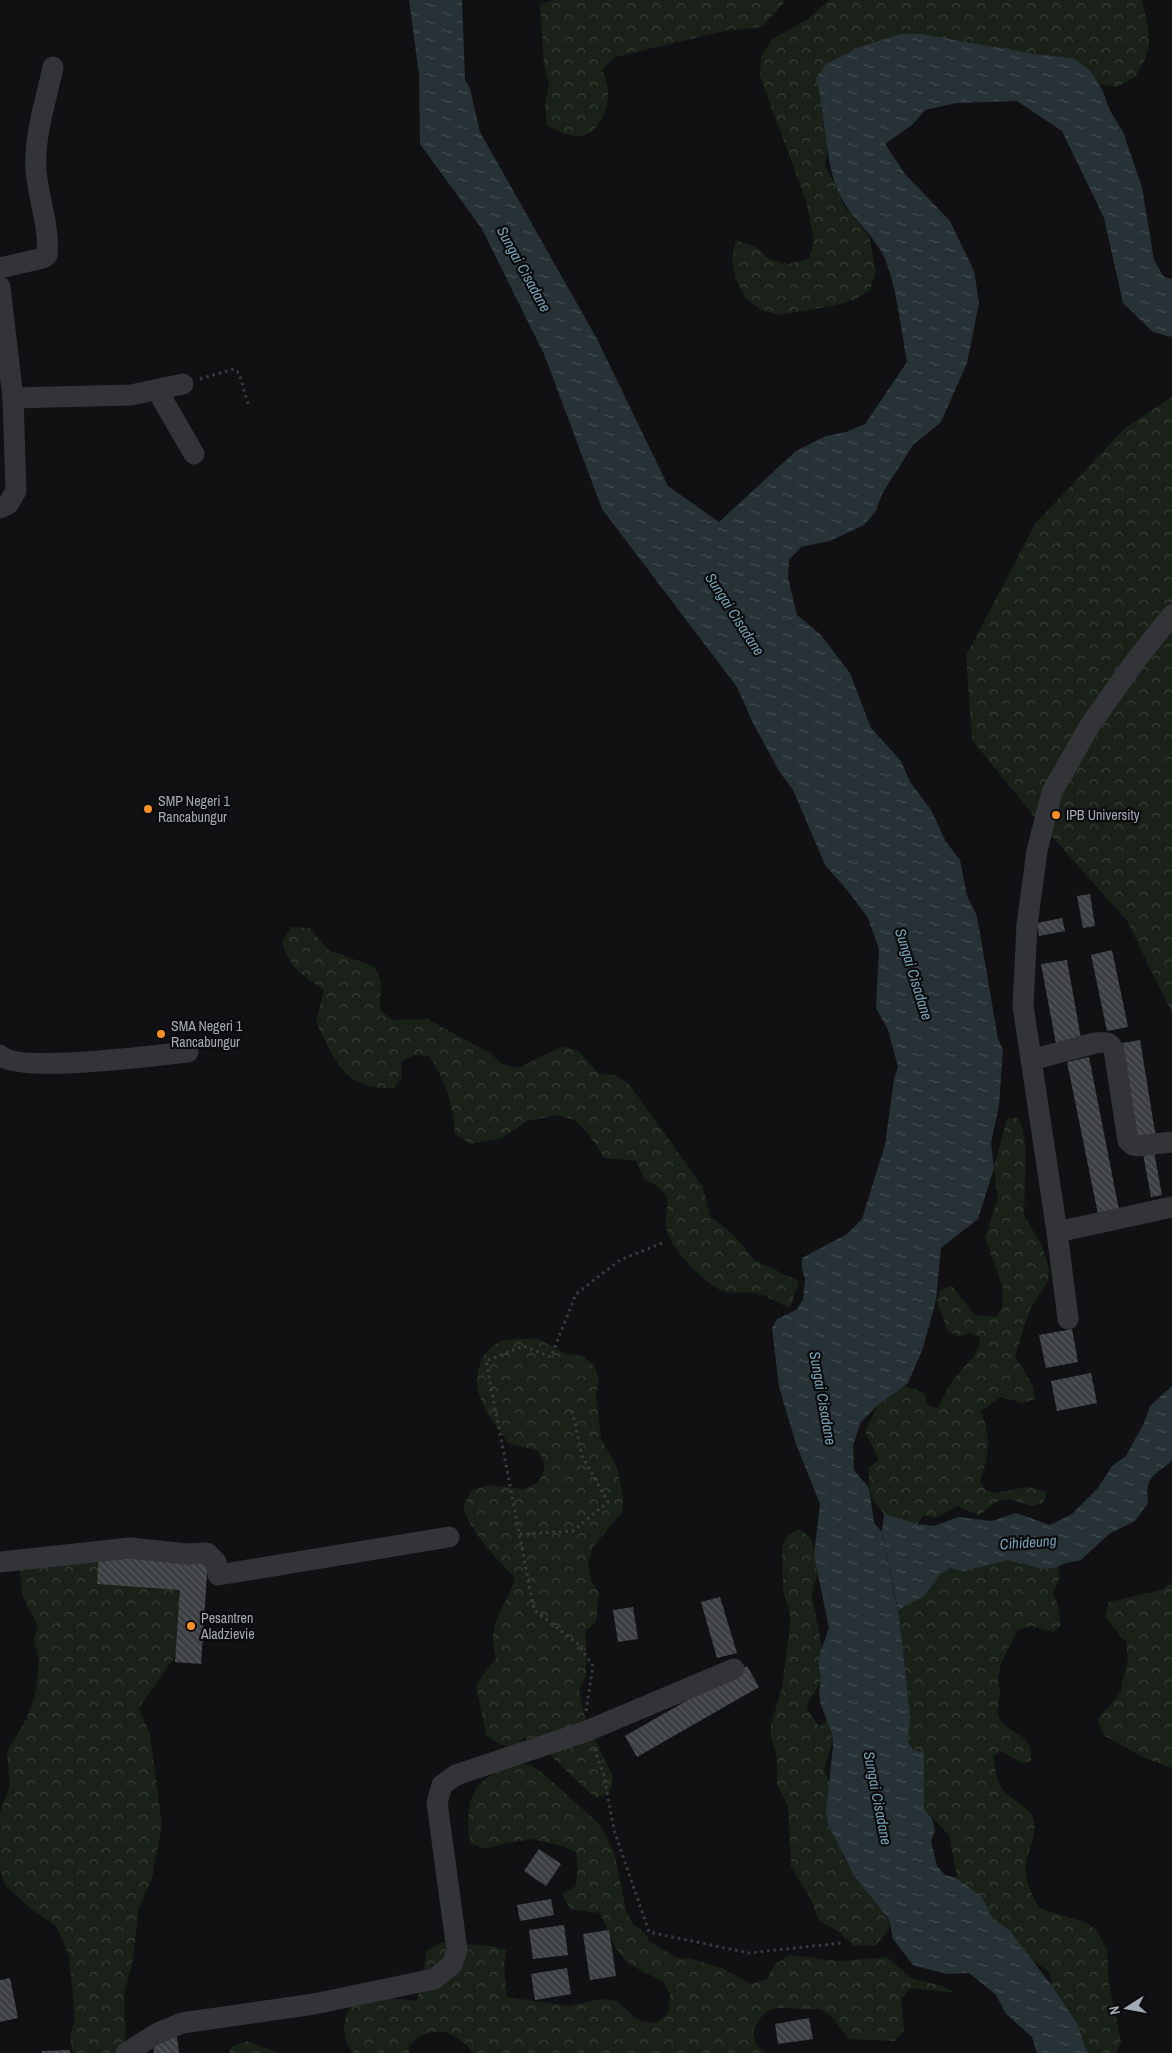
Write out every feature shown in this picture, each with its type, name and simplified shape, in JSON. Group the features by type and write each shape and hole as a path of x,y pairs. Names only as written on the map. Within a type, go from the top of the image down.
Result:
{"street":[{"path":"0,268 43,258 47,255 48,244 38,195 36,142 54,67"},
{"path":"0,288 13,398 16,491 8,504 0,508"},
{"path":"13,398 131,395 183,384"},
{"path":"157,390 194,454"},
{"path":"1068,1319 1023,1006 1027,925 1037,851 1052,792 1090,725 1136,660 1172,615"},
{"path":"1031,1060 1095,1043 1106,1042 1111,1044 1114,1050 1128,1141 1138,1146 1172,1142"},
{"path":"0,1055 21,1062 90,1061 188,1052"},
{"path":"1057,1232 1172,1207"},
{"path":"0,1562 130,1548 187,1554 208,1553 216,1562 218,1576 449,1537"},
{"path":"126,2053 156,2034 182,2023 314,2004 434,1979 452,1965 458,1950 438,1803 442,1785 456,1775 587,1731 734,1669"}],"path":[{"path":"183,384 234,369 238,373 248,404"},
{"path":"662,1243 620,1260 576,1294 551,1357 523,1346 486,1361 534,1610 577,1643 592,1666 585,1704 587,1731 604,1775 614,1830 649,1932 749,1953 841,1943"},
{"path":"520,1534 573,1531 608,1502 582,1456 572,1410"}],"green space":[{"path":"555,0 786,0 762,27 724,31 615,57 602,70 608,86 608,96 602,118 593,130 587,134 576,136 563,133 547,125 545,105 549,84 544,65 540,4"},
{"path":"829,0 1142,0 1148,27 1149,45 1144,62 1135,77 1117,87 1021,73 828,145 825,167 835,184 843,205 869,236 876,271 870,290 854,300 780,315 761,310 745,298 736,279 732,259 736,240 755,246 769,259 788,264 809,259 814,240 806,201 760,76 761,55 773,39 808,19"},
{"path":"1172,397 1172,1013 1127,921 1033,815 972,740 966,656 1035,524 1124,429"},
{"path":"292,927 309,928 329,950 375,967 381,981 380,1010 392,1020 427,1019 490,1053 502,1064 518,1068 563,1046 579,1051 599,1074 615,1075 629,1084 703,1187 710,1216 734,1235 754,1260 799,1281 790,1308 759,1294 726,1292 702,1278 683,1257 669,1237 666,1228 668,1205 664,1193 645,1180 636,1161 605,1158 586,1131 574,1120 558,1115 527,1121 502,1138 470,1144 455,1134 448,1094 440,1074 429,1056 414,1055 401,1062 402,1077 394,1088 377,1088 352,1078 336,1060 316,1022 324,990 308,980 292,965 285,950 282,941"},
{"path":"1007,1118 1018,1118 1023,1129 1026,1152 1024,1215 1042,1246 1049,1269 1048,1281 1029,1311 1015,1356 1033,1386 1035,1399 1023,1403 1001,1397 981,1411 988,1438 988,1446 986,1462 980,1481 985,1490 995,1493 1027,1487 1047,1492 1043,1503 1031,1506 1009,1499 998,1501 979,1515 957,1506 935,1518 924,1515 917,1524 894,1524 876,1504 871,1493 869,1467 878,1461 865,1431 878,1405 876,1394 890,1384 915,1389 925,1394 927,1405 938,1408 955,1377 977,1351 980,1337 970,1333 958,1336 948,1331 936,1300 941,1289 952,1286 975,1315 996,1317 1002,1308 1003,1288 985,1237 998,1198 994,1168"},
{"path":"537,1338 565,1354 583,1356 595,1367 599,1381 596,1395 601,1439 617,1467 623,1497 622,1513 593,1547 588,1565 591,1580 599,1593 596,1622 586,1631 586,1676 579,1689 585,1718 613,1777 610,1792 597,1798 534,1743 524,1738 514,1747 499,1744 486,1735 476,1685 496,1658 493,1645 495,1625 515,1578 479,1537 463,1508 471,1491 488,1485 524,1489 539,1482 545,1466 539,1451 508,1443 490,1417 483,1406 478,1392 479,1366 488,1351 502,1341"},
{"path":"798,1529 810,1538 814,1548 818,1575 813,1586 812,1596 822,1648 818,1659 821,1681 806,1707 819,1727 828,1719 832,1735 824,1770 838,1801 832,1823 843,1857 854,1876 889,1919 889,1929 876,1945 854,1946 838,1931 819,1921 811,1899 791,1867 788,1806 777,1784 777,1759 771,1737 771,1724 782,1688 790,1625 790,1613 783,1590 782,1548 787,1536"},
{"path":"148,1553 188,1597 185,1628 174,1658 139,1708 150,1735 162,1825 151,1881 139,1908 132,1965 124,1993 126,2053 73,2053 70,2037 75,2019 69,1955 56,1926 30,1908 5,1885 0,1870 0,1813 10,1785 7,1751 27,1718 35,1696 39,1660 34,1640 38,1626 23,1597 19,1565"},
{"path":"1001,1558 1058,1565 1060,1576 1053,1595 1058,1604 1061,1625 1053,1632 1031,1626 1018,1630 1005,1654 999,1674 998,1715 1002,1722 1027,1741 1031,1753 1031,1762 1021,1763 1002,1751 993,1756 996,1774 1003,1790 1028,1810 1033,1818 1034,1835 1027,1858 1026,1875 1029,1887 1039,1908 1087,1923 1096,1930 1107,1949 1109,1984 1121,2042 1116,2053 1081,2053 1052,1986 1049,1972 1031,1959 1018,1958 960,1891 949,1835 924,1809 914,1751 908,1742 892,1627 900,1603 933,1569"},
{"path":"1172,1582 1172,1768 1145,1758 1103,1735 1098,1719 1120,1693 1128,1659 1126,1642 1105,1617 1109,1602 1161,1590"},
{"path":"514,1763 530,1765 543,1773 600,1825 614,1852 626,1910 633,1924 645,1933 649,1941 675,1957 692,1959 722,1968 751,1984 767,1979 775,1964 790,1955 838,1961 887,1957 911,1978 942,1986 956,1993 910,1988 901,1999 904,2030 895,2041 849,2039 832,2018 822,2010 783,2008 771,2010 761,2017 753,2032 757,2046 768,2053 473,2053 466,2045 450,2034 434,2032 425,2034 417,2039 409,2046 409,2053 353,2053 345,2038 344,2030 346,2016 358,1995 417,2001 427,1950 443,1942 491,1946 507,1950 504,1964 507,1997 568,2006 601,1999 616,2001 640,2021 656,2023 668,2013 670,1995 663,1981 635,1967 623,1958 614,1945 600,1913 570,1909 562,1894 576,1886 578,1868 576,1852 562,1846 532,1839 501,1844 487,1849 471,1844 468,1819 473,1794 486,1778"},
{"path":"247,2041 279,2053 229,2053 231,2047"}],"water":[{"name":"Sungai Cisadane","path":"409,0 462,0 465,79 470,89 480,132 597,339 668,486 719,522 796,451 826,436 846,432 865,424 907,362 897,305 886,261 881,251 846,205 836,186 832,173 816,78 826,64 862,46 901,34 921,34 1034,54 1072,58 1089,69 1103,91 1109,109 1123,132 1142,187 1154,260 1164,277 1172,279 1172,337 1153,332 1123,303 1104,218 1062,131 1017,101 956,103 925,110 913,124 885,144 905,174 950,221 974,271 979,303 967,363 941,422 913,445 882,494 876,511 864,525 830,541 801,547 789,560 788,578 797,615 820,634 850,673 871,728 901,761 910,782 931,810 946,842 960,860 967,896 977,916 998,1039 1003,1050 999,1105 991,1143 994,1168 978,1219 941,1248 936,1300 923,1348 908,1383 878,1405 861,1422 853,1445 854,1470 869,1488 874,1523 882,1532 899,1617 910,1716 908,1742 914,1751 924,1752 924,1809 932,1819 935,1830 931,1841 937,1866 945,1875 956,1878 982,1897 992,1918 1010,1931 1052,1986 1078,2025 1085,2048 1089,2053 1037,2053 1032,2037 1006,2014 996,1995 969,1973 946,1974 913,1965 893,1939 889,1919 854,1876 828,1824 826,1813 833,1746 832,1734 820,1702 819,1691 821,1681 818,1659 829,1628 814,1555 820,1504 796,1444 779,1387 772,1328 777,1319 796,1310 803,1300 805,1279 802,1258 847,1234 862,1219 885,1145 894,1079 898,1067 888,1030 876,1008 879,949 868,918 825,865 793,790 779,771 753,723 737,687 602,509 544,354 482,229 420,144 419,74"},
{"name":"Cihideung","path":"1172,1386 1171,1462 1151,1478 1147,1495 1148,1503 1135,1521 1109,1534 1081,1560 1054,1568 1039,1568 1008,1560 965,1571 950,1568 938,1576 924,1596 898,1610 882,1531 884,1514 917,1524 934,1526 958,1517 992,1521 1016,1513 1050,1525 1072,1514 1098,1488 1112,1466 1126,1456 1144,1423 1150,1406"}],"building":[{"path":"1090,894 1095,926 1083,928 1077,896"},
{"path":"1062,918 1065,931 1039,936 1037,923"},
{"path":"1112,950 1128,1027 1107,1031 1091,955"},
{"path":"1067,960 1082,1044 1057,1049 1041,964"},
{"path":"1140,1040 1156,1138 1133,1141 1117,1044"},
{"path":"1089,1057 1119,1210 1098,1214 1067,1062"},
{"path":"1154,1152 1162,1195 1151,1197 1143,1154"},
{"path":"1072,1329 1078,1362 1046,1368 1039,1335"},
{"path":"1091,1373 1097,1403 1057,1411 1051,1381"},
{"name":"Pesantren Aladzievie","path":"99,1553 208,1560 201,1664 175,1662 180,1590 97,1584"},
{"path":"720,1597 737,1653 717,1658 701,1602"},
{"path":"633,1607 638,1639 618,1642 613,1610"},
{"path":"747,1666 759,1687 637,1757 625,1736"},
{"path":"539,1849 561,1864 546,1886 524,1871"},
{"path":"551,1899 554,1915 520,1921 517,1905"},
{"path":"564,1925 568,1955 533,1959 529,1930"},
{"path":"609,1930 616,1976 590,1980 583,1934"},
{"path":"567,1968 571,1994 535,2000 531,1974"},
{"path":"10,1978 18,2018 0,2022 0,1980"},
{"path":"809,2018 813,2039 778,2044 775,2024"},
{"path":"177,2037 179,2053 154,2053 153,2041"},
{"path":"70,2050 70,2053 42,2053 42,2051"}],"place":[{"name":"SMP Negeri 1 Rancabungur","path":"148,809"},
{"name":"IPB University","path":"1056,815"},
{"name":"SMA Negeri 1 Rancabungur","path":"161,1034"},
{"name":"Pesantren Aladzievie","path":"191,1626"}]}
